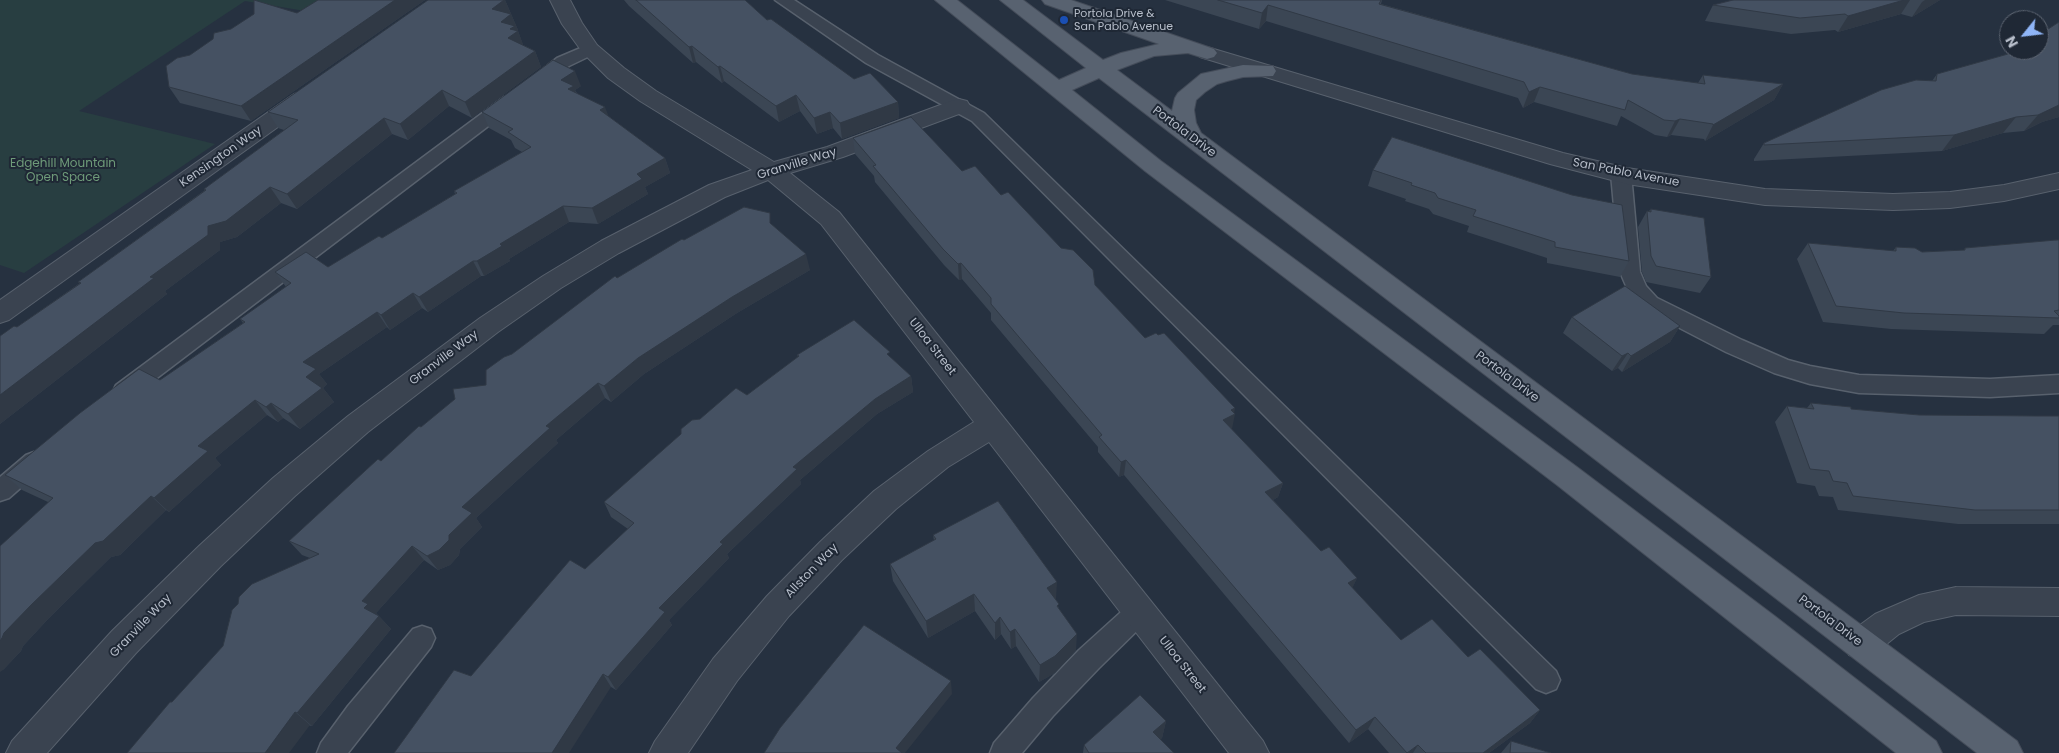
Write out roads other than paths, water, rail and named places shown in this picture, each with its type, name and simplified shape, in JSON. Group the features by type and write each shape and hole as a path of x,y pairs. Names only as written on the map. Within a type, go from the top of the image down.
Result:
{"main road":[{"path":"945,0 1153,166 1599,500 1924,753"},
{"name":"Portola Drive","path":"1010,0 2005,753"},
{"path":"1052,0 1207,53"},
{"path":"1056,89 1128,57 1152,50 1179,49 1207,53"},
{"path":"1192,138 1185,123 1183,110 1186,98 1197,87 1209,79 1224,75 1266,71"}],"street":[{"name":"Ulloa Street","path":"560,0 572,24 590,49 616,73 648,96 771,171 830,218 1251,753"},
{"name":"San Pablo Avenue","path":"1207,53 1522,149 1621,174 1765,196 1893,202 1950,200 2004,193 2059,181"},
{"name":"Kensington Way","path":"0,313 316,89"},
{"name":"Granville Way","path":"24,753 124,642 210,556 284,487 358,424 419,376 552,282 610,247 718,191 771,171 835,152 959,106"},
{"name":"Allston Way","path":"667,753 725,670 778,606 831,551 893,494 938,459 993,424"},
{"path":"1861,644 1887,624 1919,609 1956,601 2059,602"}],"lane":[{"path":"783,0 872,58 978,117 994,131 1546,680"},
{"path":"109,402 543,76 563,62 590,49"},
{"path":"1621,174 1630,272 1637,290 1649,303 1726,342 1782,367 1810,375 1859,384 1990,388 2059,384"},
{"path":"0,491 50,449"},
{"path":"1004,753 1043,707 1082,666 1140,611"},
{"path":"331,753 358,716 422,638"}],"place":[{"name":"Portola Drive & San Pablo Avenue","path":"1064,20"}],"park label":[{"name":"Edgehill Mountain Open Space","path":"63,171"}]}
